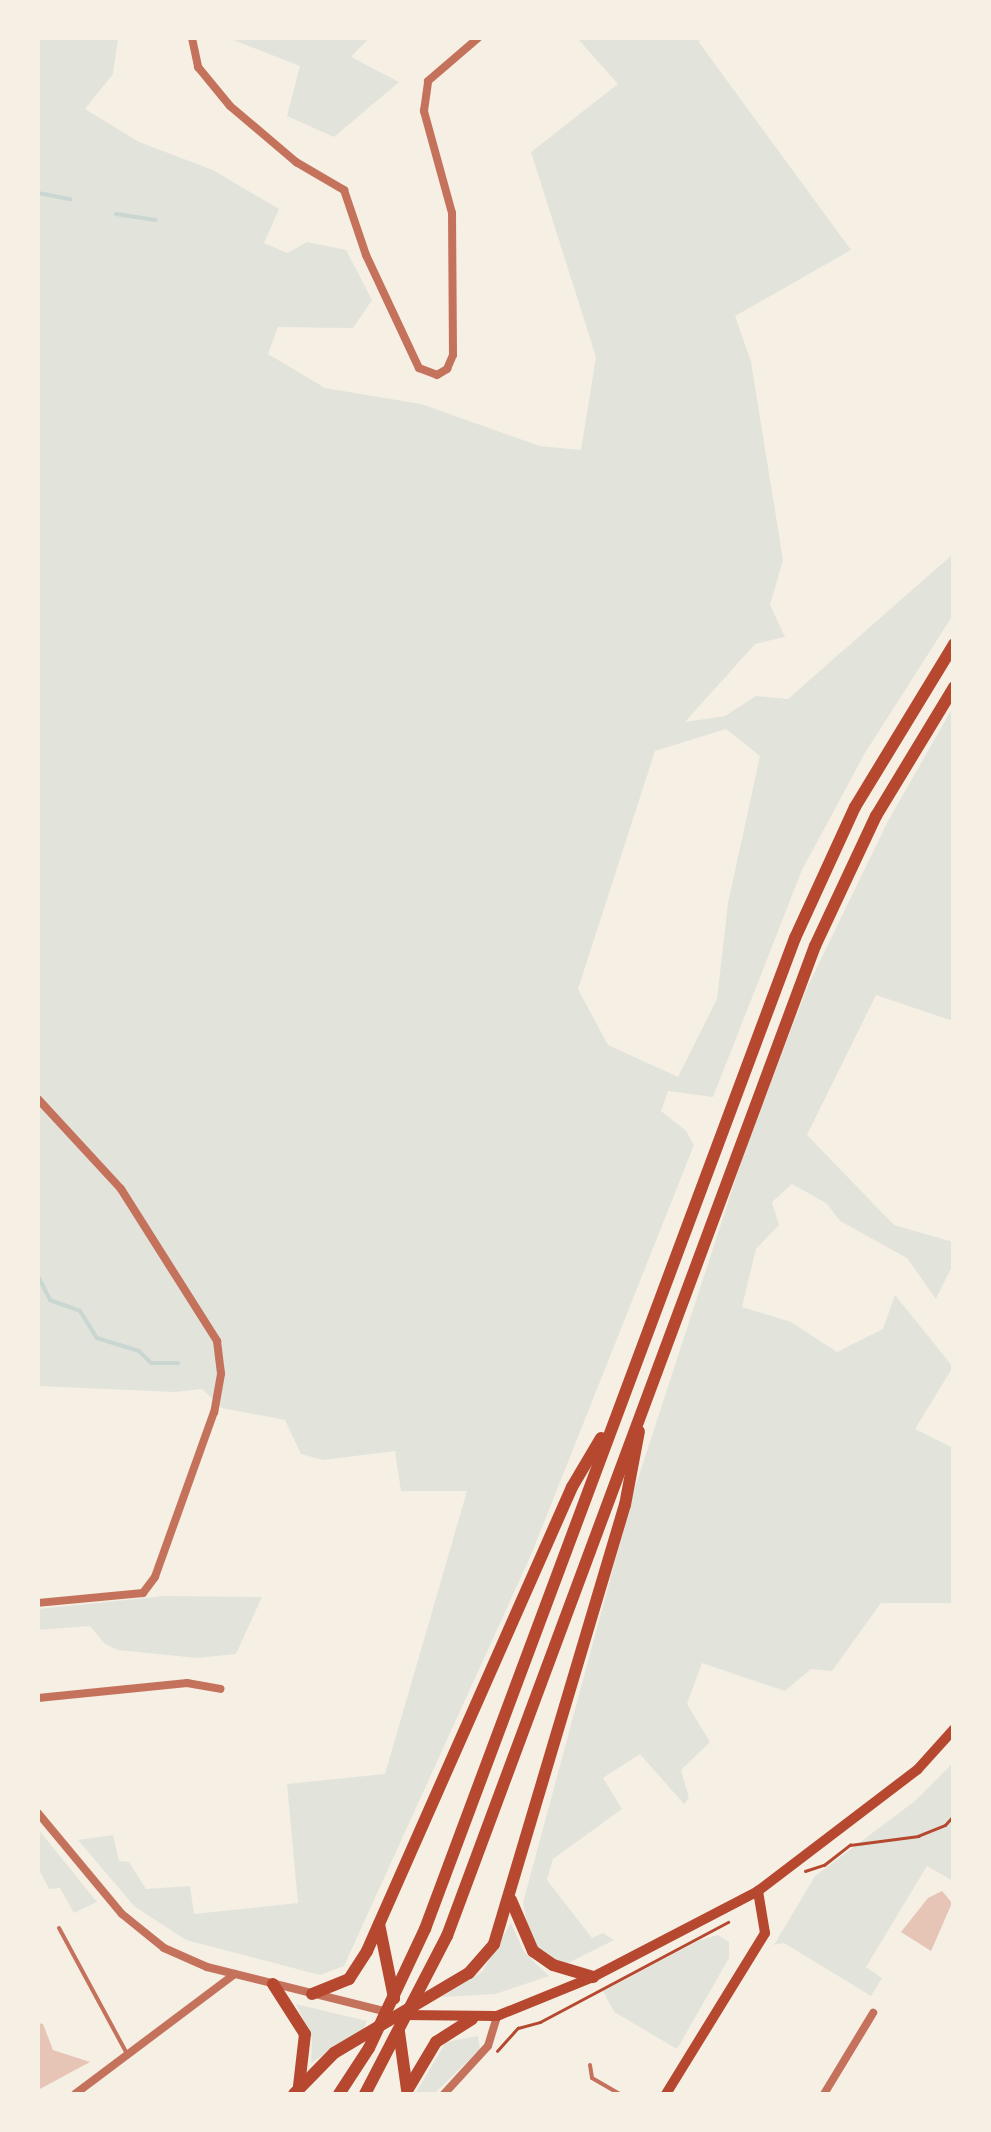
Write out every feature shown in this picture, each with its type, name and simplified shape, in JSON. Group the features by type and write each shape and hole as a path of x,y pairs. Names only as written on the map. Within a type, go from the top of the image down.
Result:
{"highway":[{"path":"339,2094 378,2030 426,1929 795,938 855,807 954,644"},
{"path":"365,2094 447,1936 815,946 876,816 954,686"},
{"path":"296,2091 322,2062 469,1973 488,1952 511,1897 634,1472 642,1409"},
{"path":"312,1994 354,1974 572,1487 618,1410"},
{"path":"511,1897 533,1951 553,1965 593,1978"},
{"path":"379,1922 404,2055 406,2092"},
{"path":"274,1984 305,2034 306,2052 296,2091"},
{"path":"406,2092 436,2042 472,2019"}],"main road":[{"path":"396,2015 472,2019 497,2016 593,1978 758,1891 918,1769 954,1728"},
{"path":"666,2094 765,1932 758,1891"}],"street":[{"path":"192,38 198,67 230,106 296,162 344,190 366,255 419,368 437,375 447,369 453,355 452,213 424,111 428,82 478,38"},
{"path":"38,1099 120,1189 216,1341 221,1374 214,1412 155,1577 143,1593 38,1603"},
{"path":"38,1698 187,1683 220,1689"},
{"path":"38,1813 110,1901 144,1934 188,1960 396,2015"},
{"path":"75,2094 235,1974"},
{"path":"824,2094 873,2012"},
{"path":"444,2094 482,2054 497,2016"}],"lane":[{"path":"59,1928 127,2054"},
{"path":"590,2065 592,2078 620,2094"}],"path":[{"path":"865,1845 918,1836 945,1824 954,1815"},
{"path":"482,2054 498,2051 518,2028"}],"shaded area":[{"path":"38,38 118,38 113,74 85,109 139,142 213,170 279,209 264,243 287,253 307,242 346,250 372,300 353,328 278,327 268,354 325,388 421,404 540,446 581,450 596,357 531,152 618,84 577,38 707,38 698,41 851,250 735,316 751,362 783,560 770,605 785,637 755,644 685,722 725,716 756,696 788,699 953,554 953,615 865,753 802,870 713,1097 668,1091 661,1111 686,1131 694,1145 531,1555 344,1966 320,1975 186,1940 134,1906 78,1840 113,1835 119,1861 129,1862 146,1889 190,1886 194,1914 298,1903 287,1784 385,1774 467,1491 401,1491 395,1451 323,1460 301,1454 285,1420 222,1408 202,1389 175,1392 38,1386","holes":["726,729 760,756 728,903 717,999 678,1077 608,1045 578,989 655,751"]},
{"path":"228,38 369,38 351,57 399,82 334,137 287,116 300,66"},
{"path":"953,707 953,1021 876,995 807,1135 894,1225 953,1242 953,1264 936,1299 907,1258 840,1221 826,1203 792,1184 772,1202 779,1225 756,1249 742,1307 791,1322 837,1352 883,1329 895,1295 953,1367 915,1429 953,1448 953,1603 881,1603 832,1671 811,1669 785,1691 702,1663 687,1704 710,1742 681,1770 689,1798 684,1804 640,1754 603,1778 622,1809 553,1859 547,1880 592,1938 603,1933 614,1940 564,1965 545,1956 531,1941 523,1903 633,1494 748,1141 807,988 888,821"},
{"path":"165,1596 262,1597 236,1654 197,1658 118,1650 105,1644 90,1626 38,1630 38,1609"},
{"path":"953,1763 953,1881 927,1866 866,1967 882,1978 871,1996 784,1943 774,1945 815,1876 915,1801"},
{"path":"38,1829 97,1902 74,1913 60,1888 49,1889 38,1868"},
{"path":"511,1923 524,1952 549,1976 495,1994 441,1997 482,1972"},
{"path":"718,1935 729,1942 729,1958 677,2049 614,2012 603,1991 700,1940"},
{"path":"296,2004 367,2021 363,2030 311,2063 312,2038"},
{"path":"478,2036 480,2049 434,2094 415,2094 446,2042"}],"building":[{"path":"942,1891 952,1903 931,1951 901,1932 928,1898"},
{"path":"38,2023 43,2024 53,2050 90,2062 38,2090"}],"waterway":[{"path":"38,193 70,199"},
{"path":"116,214 156,220"},
{"path":"38,1276 50,1300 80,1311 97,1338 139,1351 151,1363 178,1363"}]}
